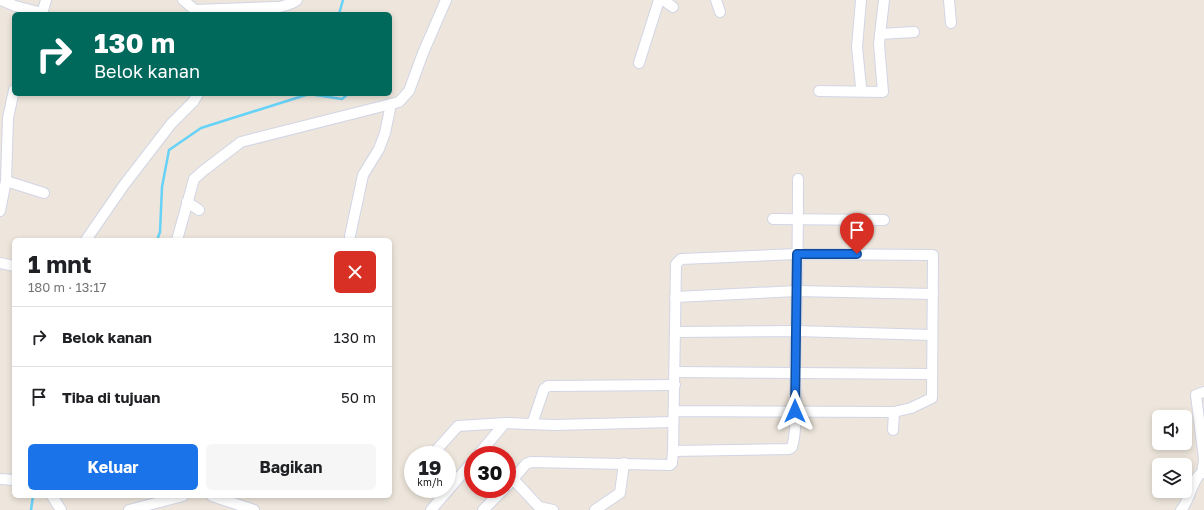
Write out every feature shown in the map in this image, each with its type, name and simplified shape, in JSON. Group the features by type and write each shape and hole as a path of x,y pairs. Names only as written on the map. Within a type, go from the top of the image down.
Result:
{"street":[{"path":"1,0 35,12"},
{"path":"43,12 46,0"},
{"path":"183,0 195,10 271,11 297,0"},
{"path":"178,238 194,179 241,142 399,102 407,95 425,46 446,0"},
{"path":"639,63 659,0"},
{"path":"663,0 673,7"},
{"path":"716,0 720,12"},
{"path":"860,87 857,47 861,0"},
{"path":"818,91 883,92 880,34 884,0"},
{"path":"949,0 951,23"},
{"path":"880,34 914,32"},
{"path":"0,211 12,184 4,147 13,96"},
{"path":"87,238 124,185 171,124 193,102 197,96"},
{"path":"350,236 363,175 375,158 383,138 391,104"},
{"path":"673,451 789,449 792,447 795,411 798,179"},
{"path":"12,184 44,193"},
{"path":"187,202 199,210"},
{"path":"773,219 798,218 884,220"},
{"path":"516,475 526,464 531,462 670,465 672,463 675,384 676,372 676,264 681,259 797,254 933,255 932,398 911,408 894,412 674,411"},
{"path":"0,263 12,266"},
{"path":"675,297 797,291 933,294"},
{"path":"676,332 796,331 932,335"},
{"path":"676,372 932,374"},
{"path":"532,424 544,389 548,386 675,384"},
{"path":"1182,510 1193,490 1196,478 1202,473 1204,459 1196,396 1204,392"},
{"path":"894,412 894,430"},
{"path":"440,446 458,426 505,423 674,422"},
{"path":"486,446 505,423"},
{"path":"594,510 620,493 624,463"},
{"path":"431,510 464,472"},
{"path":"0,479 12,480"},
{"path":"516,490 538,508 552,510"},
{"path":"53,498 61,510"},
{"path":"129,510 175,498"},
{"path":"218,498 254,510"},
{"path":"483,510 495,498"}],"waterway":[{"path":"340,12 343,0"},
{"path":"158,238 160,232 162,187 169,150 201,128 303,96"},
{"path":"322,96 342,99 346,96"},
{"path":"31,510 33,498"}],"route":[{"path":"795,411 797,254 857,254"}]}
